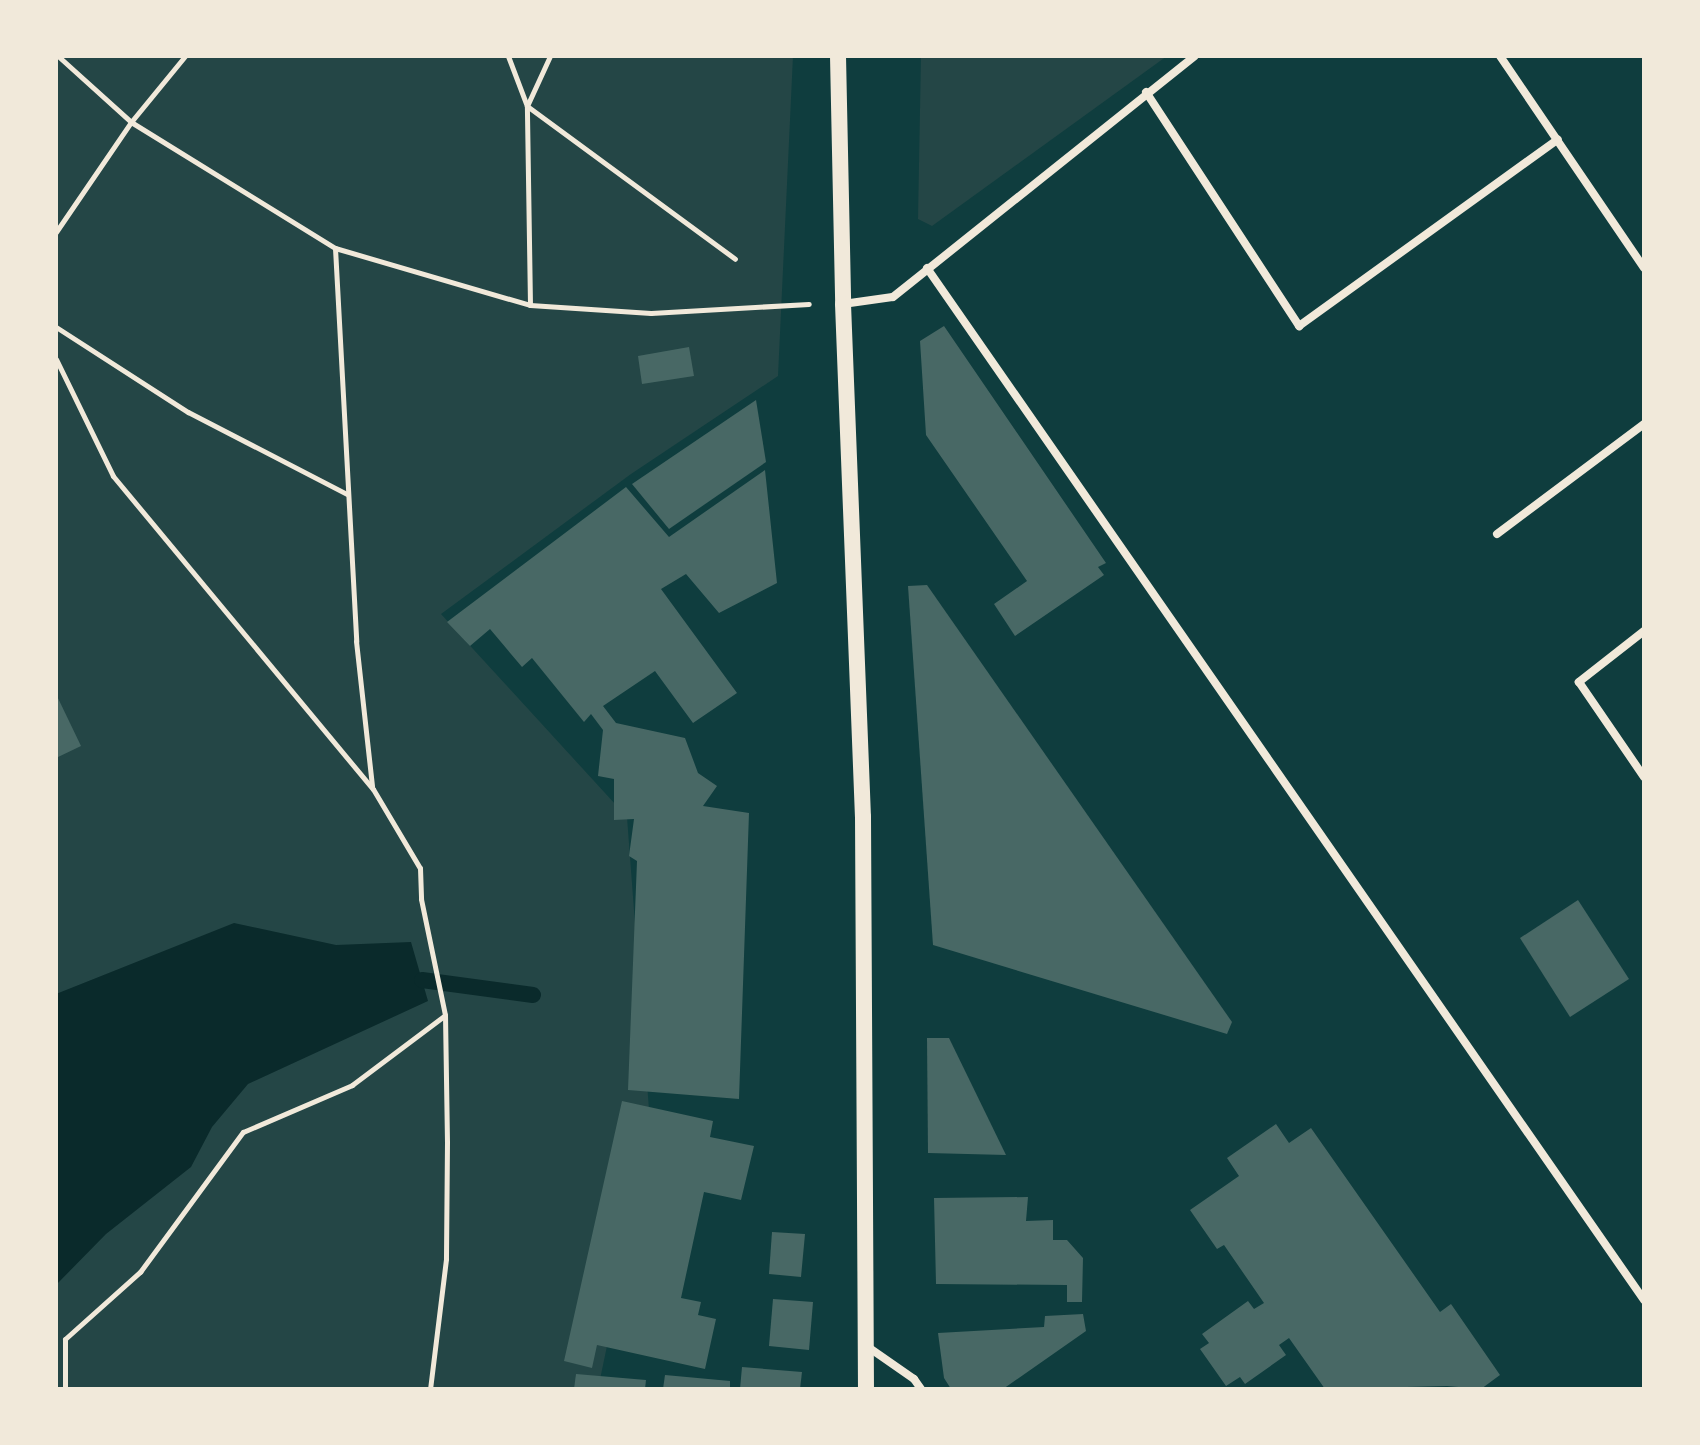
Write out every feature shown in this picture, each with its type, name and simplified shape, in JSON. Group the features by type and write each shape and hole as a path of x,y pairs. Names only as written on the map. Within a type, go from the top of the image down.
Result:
{"main road":[{"path":"838,56 843,304 863,817 866,1389"}],"street":[{"path":"843,304 893,297 1146,92 1195,56"},
{"path":"1500,56 1644,268"},
{"path":"1146,92 1299,326 1558,139"},
{"path":"927,268 1644,1300"},
{"path":"1497,534 1644,424"},
{"path":"1644,631 1579,682 1644,777"},
{"path":"868,1347 914,1379 921,1389"}],"path":[{"path":"58,56 131,122 335,248 530,305 651,313 843,304"},
{"path":"56,232 131,122 185,56"},
{"path":"508,56 527,106 530,305"},
{"path":"527,106 550,56"},
{"path":"527,106 735,259"},
{"path":"335,248 356,641 373,789"},
{"path":"56,327 188,412 348,494"},
{"path":"56,359 113,476 373,789 420,868 421,899 445,1015 447,1244 430,1389"},
{"path":"65,1389 65,1339 140,1272 243,1132 352,1085 445,1015"}],"shaded area":[{"path":"56,56 793,56 778,376 631,474 441,614 627,817 651,1136 598,1389 56,1389"},
{"path":"921,56 1167,56 932,226 918,219"},
{"path":"234,923 336,945 411,942 428,1001 248,1084 212,1127 191,1167 106,1234 56,1285 56,994"}],"building":[{"path":"944,326 1106,563 1098,567 1104,575 1015,636 994,604 1027,581 926,435 920,341"},
{"path":"689,347 694,376 642,384 638,356"},
{"path":"756,400 766,462 669,529 632,484"},
{"path":"765,470 777,583 719,613 686,574 661,589 737,693 693,723 655,671 603,706 616,723 685,738 698,773 717,786 703,806 749,813 739,1099 628,1090 637,861 629,856 634,819 614,820 614,779 598,776 603,730 591,714 584,722 532,658 522,667 490,629 470,646 447,622 626,487 669,537"},
{"path":"927,585 1232,1022 1227,1034 933,945 908,586"},
{"path":"56,694 81,746 56,758"},
{"path":"1578,900 1629,979 1570,1017 1520,938"},
{"path":"927,1038 949,1038 1006,1155 928,1153"},
{"path":"622,1101 713,1121 710,1137 754,1146 741,1200 704,1192 681,1298 701,1302 698,1315 716,1319 705,1369 597,1345 592,1368 564,1361"},
{"path":"1276,1124 1289,1143 1311,1128 1440,1312 1451,1304 1500,1375 1481,1389 1447,1386 1325,1389 1289,1338 1279,1345 1286,1355 1245,1384 1240,1377 1226,1386 1200,1349 1209,1343 1202,1334 1248,1301 1254,1309 1264,1303 1224,1245 1217,1249 1190,1210 1239,1176 1227,1158"},
{"path":"1028,1197 1026,1221 1053,1220 1053,1240 1067,1240 1083,1258 1082,1302 1067,1302 1067,1285 936,1284 934,1198"},
{"path":"772,1232 805,1234 801,1277 769,1274"},
{"path":"773,1299 813,1302 809,1350 769,1346"},
{"path":"1083,1314 1086,1331 1003,1389 951,1389 944,1378 938,1333 1044,1327 1045,1316"},
{"path":"742,1367 802,1372 800,1389 740,1389"},
{"path":"576,1374 646,1380 645,1389 574,1389"},
{"path":"665,1375 730,1381 730,1389 663,1389"}],"waterway":[{"path":"422,980 533,995"}]}
